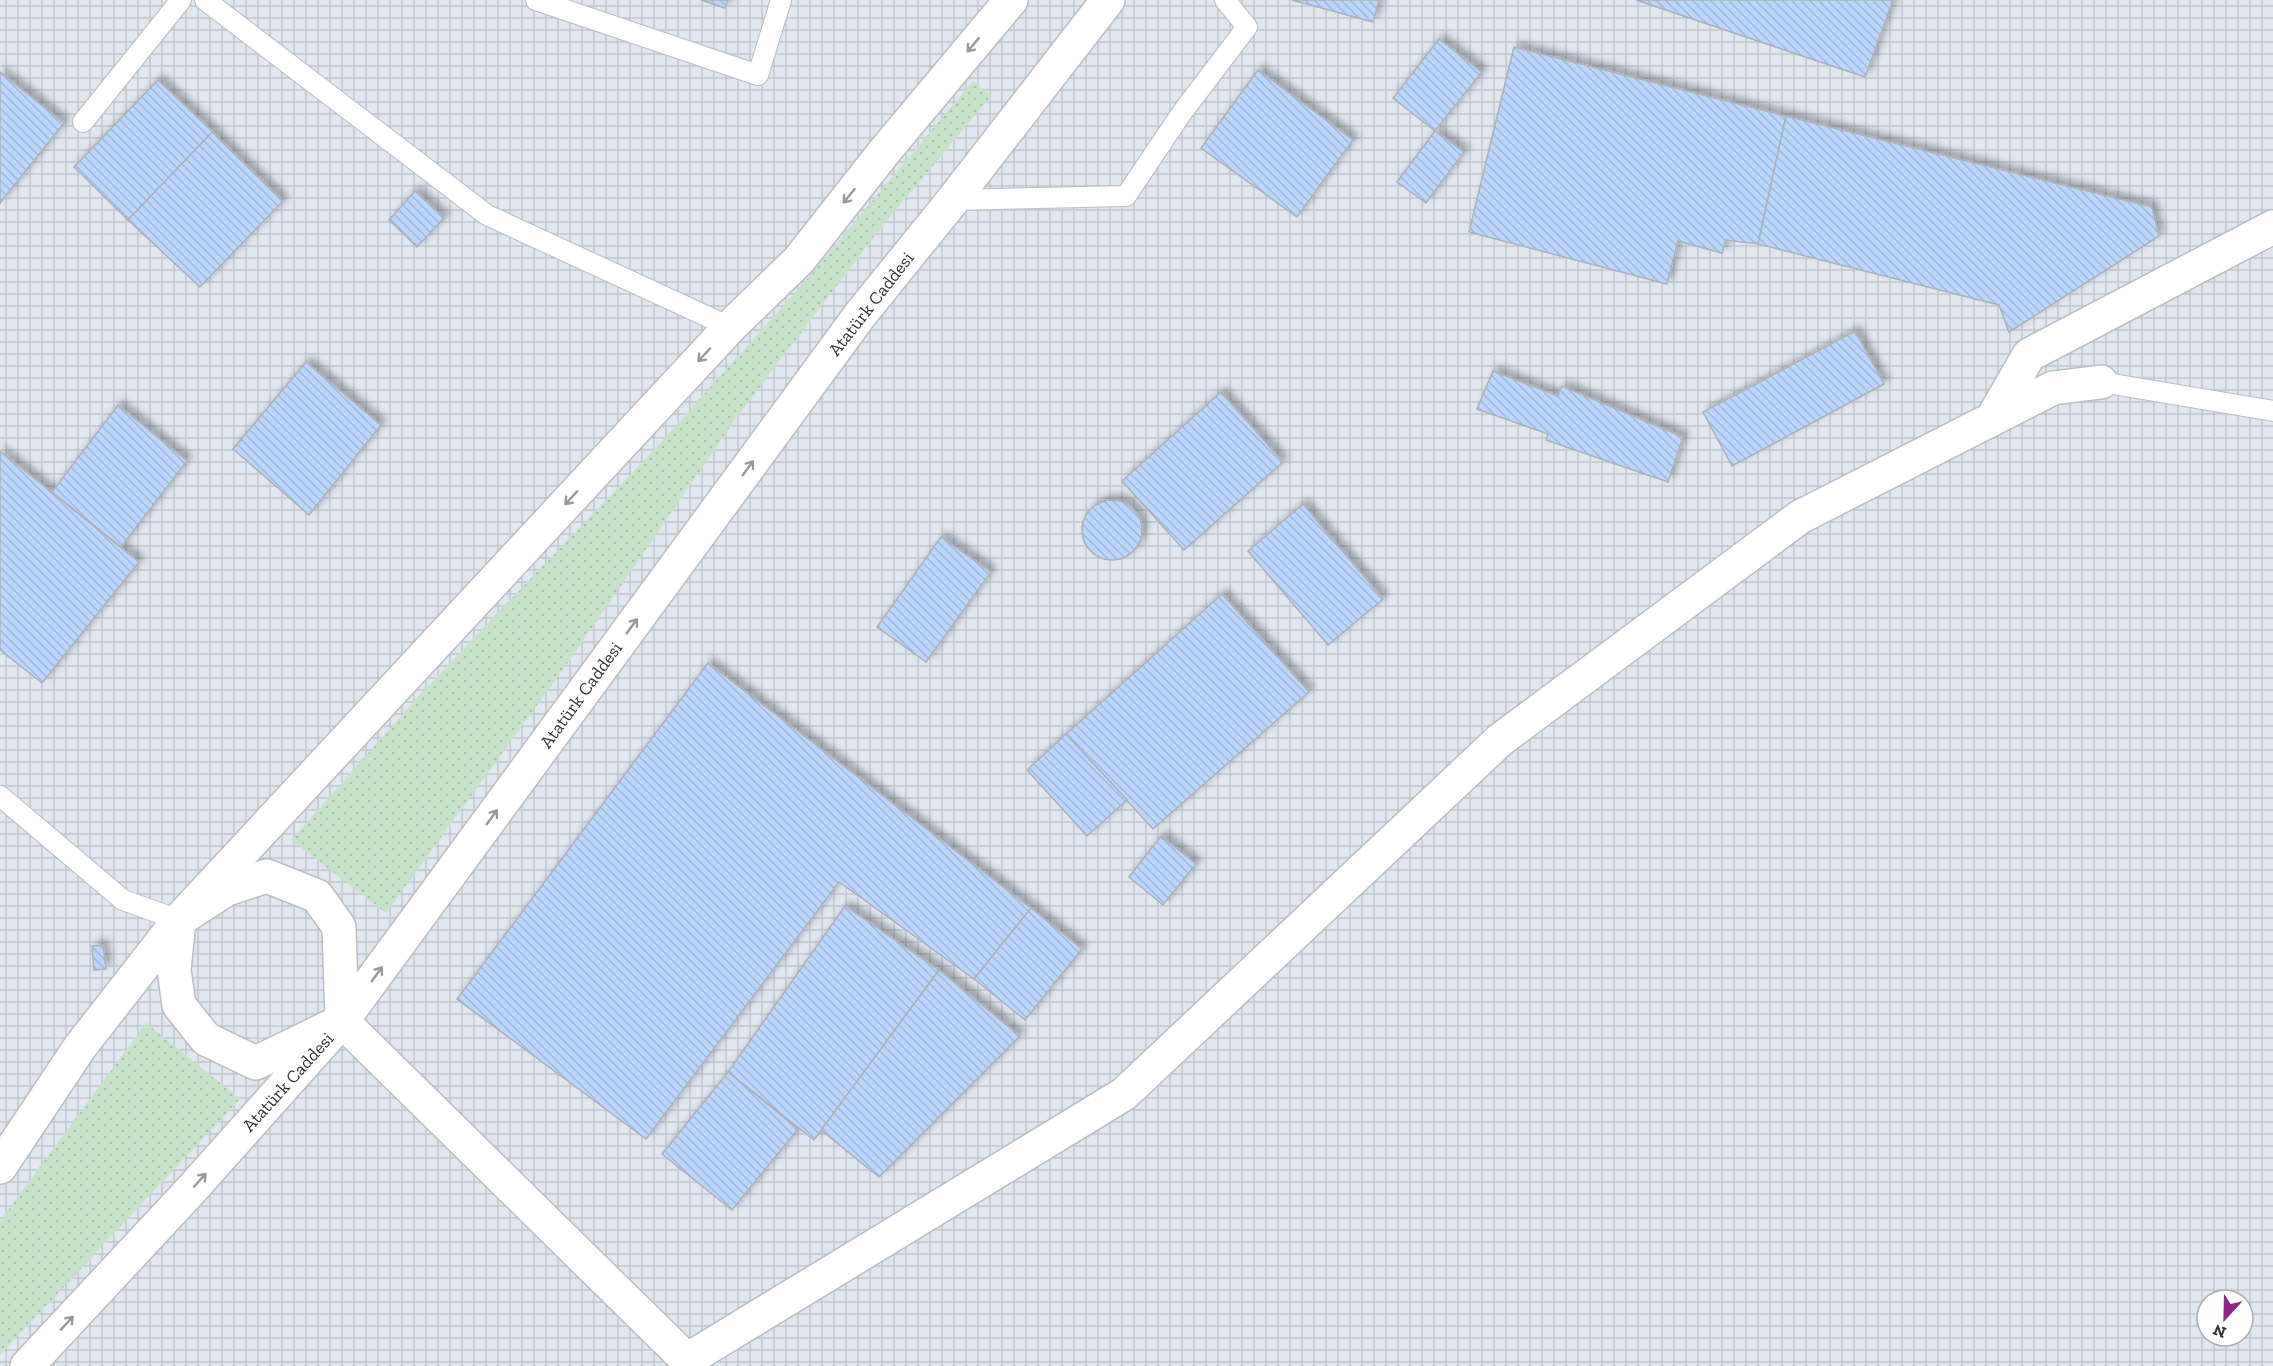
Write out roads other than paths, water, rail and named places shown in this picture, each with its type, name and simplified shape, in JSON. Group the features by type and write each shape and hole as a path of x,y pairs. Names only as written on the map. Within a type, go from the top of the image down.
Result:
{"main road":[{"path":"0,1167 80,1047 179,920 730,327 799,260 884,152 1011,0"},
{"name":"Atatürk Caddesi","path":"32,1364 342,1021 860,315 953,200 1108,0"},
{"path":"1992,419 2029,355 2273,227"},
{"path":"179,920 227,889 267,876 317,896 339,927 342,1021 687,1360 1124,1094 1500,740 1800,517 2053,388 2101,382"},
{"path":"179,920 174,970 179,1005 206,1039 256,1063 342,1021"}],"lane":[{"path":"83,122 181,0"},
{"path":"205,0 488,215 730,327"},
{"path":"536,0 758,75 781,0"},
{"path":"953,200 1126,196 1181,114 1247,27 1225,0"},
{"path":"2101,382 2273,411"},
{"path":"0,796 123,900 179,920"}]}
